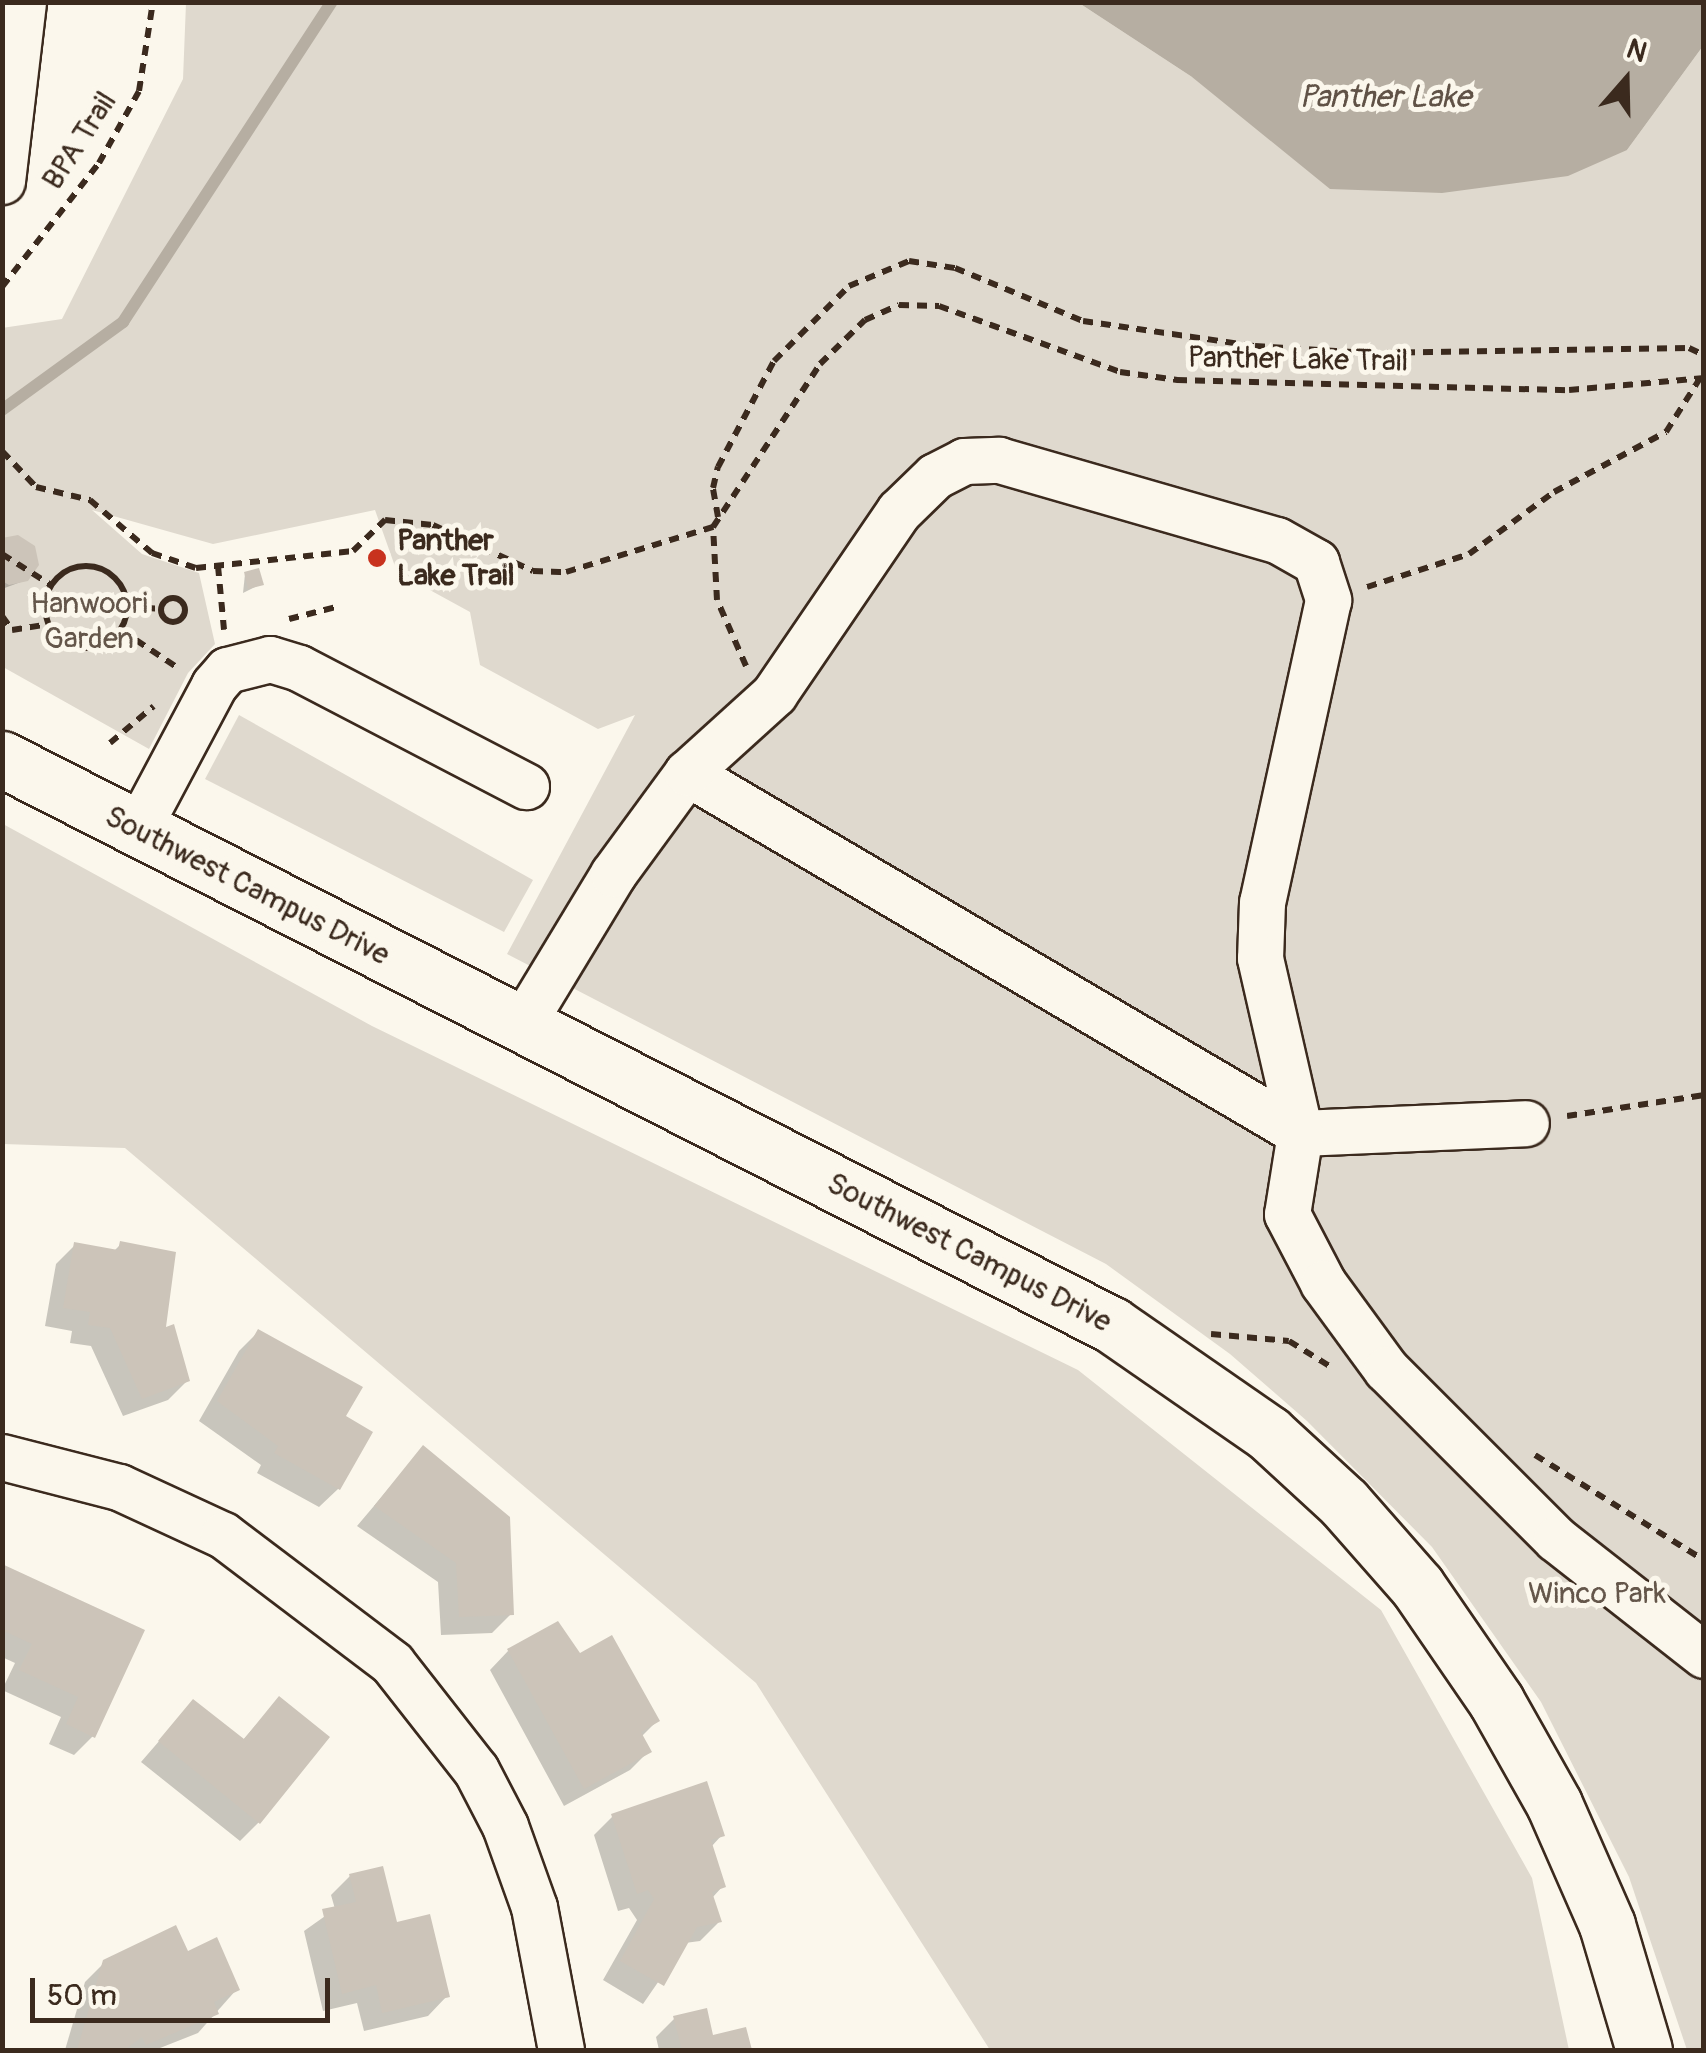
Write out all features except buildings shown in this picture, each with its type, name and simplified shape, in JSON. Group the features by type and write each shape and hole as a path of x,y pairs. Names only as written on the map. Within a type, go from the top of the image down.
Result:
{"main road":[{"name":"Southwest Campus Drive","path":"2,759 1112,1326 1281,1445 1344,1503 1417,1586 1496,1701 1554,1804 1606,1925 1644,2050"}],"street":[{"path":"2,180 23,2"},
{"path":"522,1026 613,874 687,773 774,694 900,511 934,476 964,462 1000,460 1276,540 1316,562 1328,600 1262,902 1260,958 1300,1133 1287,1214 1323,1284 1386,1369 1556,1539 1704,1655"},
{"path":"137,830 227,670 270,660 299,668 526,786"},
{"path":"687,773 1300,1133 1526,1123"},
{"path":"2,1457 119,1487 210,1528 274,1569 392,1663 476,1770 505,1826 534,1907 561,2050"}],"path":[{"name":"BPA Trail","path":"2,287 98,163 139,91 154,2"},
{"path":"719,518 713,488 718,467 774,361 849,286 909,260 955,268 1083,321 1236,344 1369,353 1689,348 1704,355"},
{"name":"Panther Lake Trail","path":"713,527 820,364 865,320 899,305 939,306 1120,372 1177,380 1569,390 1703,376"},
{"path":"1328,600 1469,554 1554,492 1672,427 1703,376"},
{"path":"2,451 27,479 98,504 160,557 196,568 353,551 384,520 433,525 533,571 566,572 713,527 717,600 738,658 774,694"},
{"path":"2,554 51,585"},
{"path":"94,566 120,584 127,607 121,630 110,642 78,648 48,624 45,600 51,585 62,573 94,566"},
{"path":"218,566 227,670"},
{"path":"127,607 160,608 174,596 186,611 172,623 160,608"},
{"path":"2,616 12,630 48,624"},
{"path":"121,630 178,668"},
{"path":"1526,1123 1704,1095"},
{"path":"1204,1333 1289,1342 1349,1378"},
{"path":"1516,1446 1704,1560"}],"green space":[{"path":"186,3 1079,3 1192,77 1627,150 1703,46 1703,2050 1687,2050 1629,1877 1541,1702 1432,1547 1307,1421 1230,1354 1106,1264 507,954 635,715 598,729 480,665 470,612 397,572 375,510 213,544 92,510 142,554 199,573 215,644 188,673 149,749 3,667 2,328 62,319 183,79"},
{"path":"239,715 533,880 504,932 205,779"},
{"path":"3,824 372,1026 1078,1370 1381,1610 1532,1878 1569,2050 990,2050 756,1683 125,1148 3,1144"}],"water":[{"name":"Panther Lake","path":"1079,3 1703,3 1703,46 1627,150 1568,176 1442,193 1330,189 1192,77"}],"waterway":[{"path":"2,410 123,322 332,2"}],"place":[{"name":"Panther Lake Trail","path":"377,558"}],"park label":[{"name":"Hanwoori Garden","path":"89,621"},
{"name":"Winco Park","path":"1597,1594"}]}
